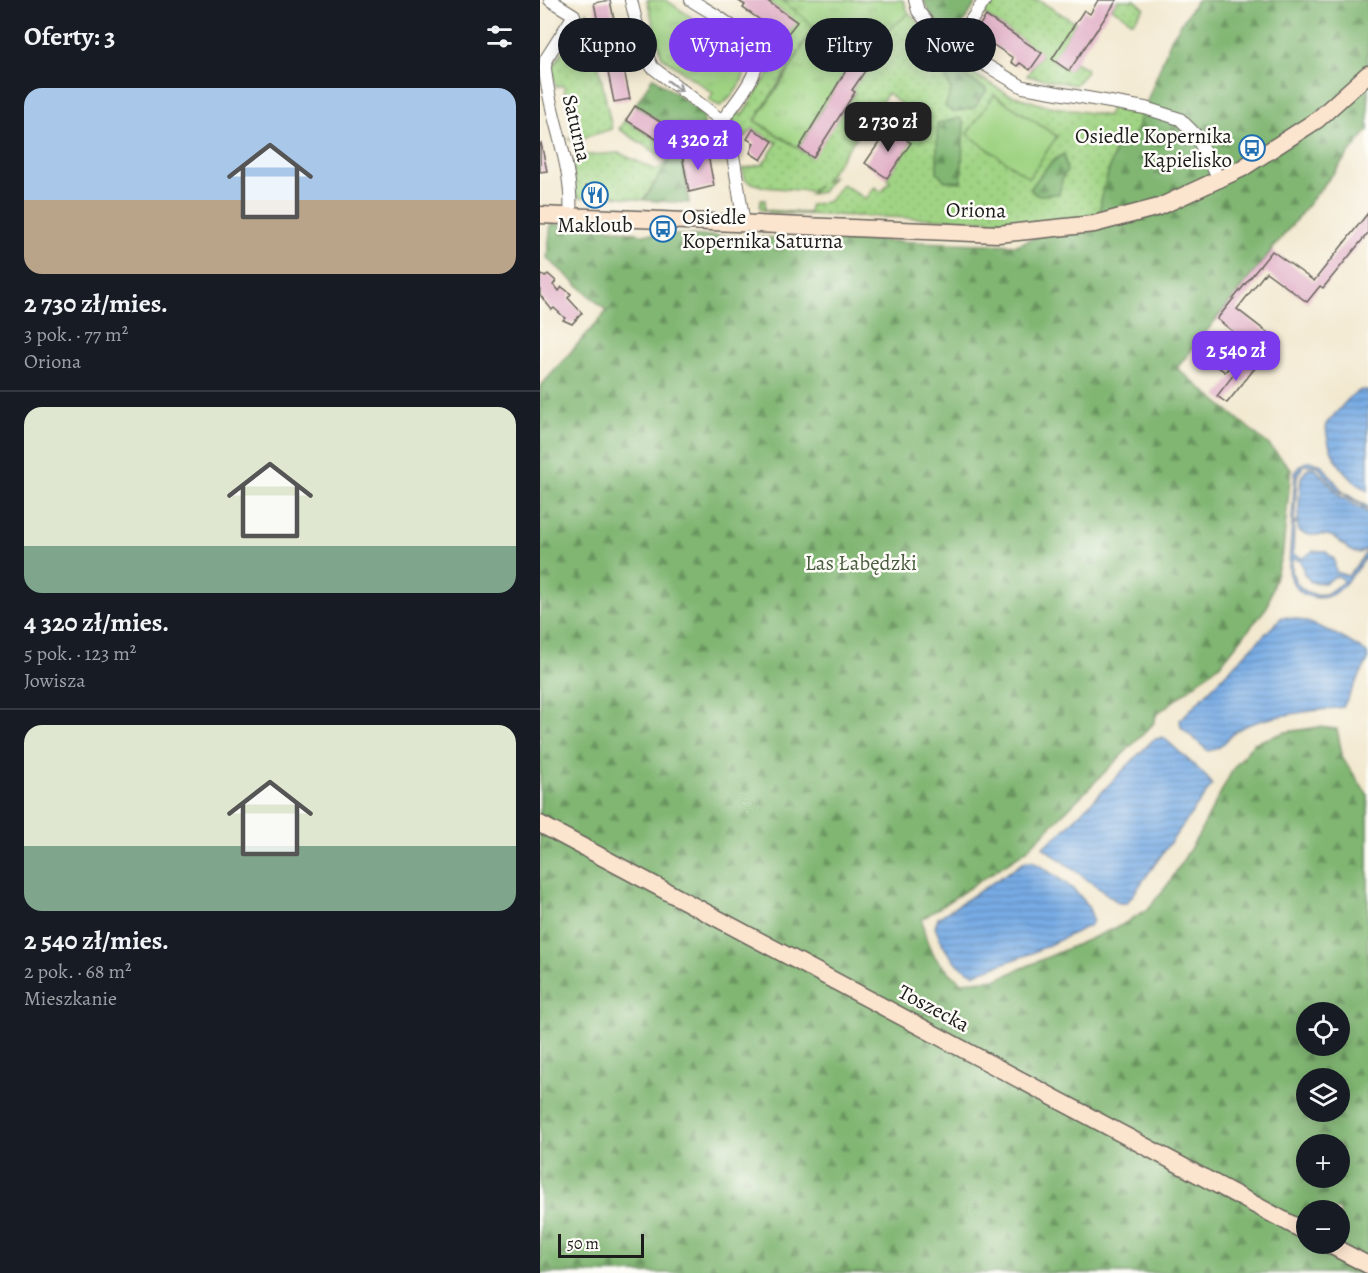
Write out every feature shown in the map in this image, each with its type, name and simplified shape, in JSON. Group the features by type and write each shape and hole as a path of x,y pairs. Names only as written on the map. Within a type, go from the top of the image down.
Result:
{"main road":[{"name":"Oriona","path":"540,215 998,234 1063,229 1123,218 1170,202 1220,181 1273,150 1317,120 1368,74"},
{"name":"Toszecka","path":"540,824 1296,1227"},
{"path":"1347,1254 1368,1265"}],"street":[{"name":"Saturna","path":"550,0 574,15 546,58 545,68 564,153 571,202 570,215"},
{"path":"632,0 639,38 652,67 722,121 735,161 744,224"},
{"path":"691,0 745,38 756,57 753,76 722,121"},
{"path":"915,0 918,11 924,18"},
{"path":"973,18 985,0"},
{"path":"996,72 1023,87 1145,108 1180,119 1195,134 1220,181"}],"green space":[{"path":"647,0 666,0 692,18 669,18 669,62 662,57 657,38 657,18 652,18"},
{"path":"766,0 823,0 816,18 805,18 805,40 793,61 793,26 796,22"},
{"path":"783,0 903,0 909,13 893,26 893,18 805,19"},
{"path":"923,0 978,0 966,18 933,18"},
{"path":"991,0 1038,0 1076,23 1052,60 1069,70 1075,62 1086,68 1087,72 1075,85 1027,76 1041,53 996,22 996,18 989,18 982,13"},
{"path":"1117,0 1135,0 1144,8 1133,22 1112,8"},
{"name":"Las Łabędzki","path":"1197,0 1368,0 1368,130 1177,368 1269,445 1291,469 1283,550 1267,607 1221,664 1157,714 1153,724 1027,850 922,919 926,940 939,962 961,982 997,979 1122,925 1148,909 1169,883 1198,836 1233,769 1254,743 1286,732 1319,727 1337,729 1343,759 1368,795 1368,1273 540,1273 540,387 607,311 547,258 551,224 609,228 641,234 1017,245 1100,211 1102,193 1115,150 1131,143 1171,39"},
{"path":"909,13 914,18 905,18 905,72 970,72 1008,94 1043,105 1108,116 1111,108 1154,117 1102,214 1052,223 1025,225 1001,221 771,213 760,209 761,200 765,200 765,210 809,213 810,205 829,201 842,184 866,199 875,187 882,192 890,181 887,178 921,125 903,113 906,109 888,93 824,182 834,176 822,192 810,194 819,186 810,191 764,187 746,181 742,169 763,164 777,143 753,129 744,138 734,140 732,126 735,111 742,115 770,72 786,72 755,121 812,157 855,93 852,90 864,72 893,72 893,26"},
{"path":"805,43 805,72 845,72 799,148 755,121 788,72 793,72 793,63"},
{"path":"558,58 558,72 600,72 612,129 573,141 568,139 575,136 563,85 556,87 552,68"},
{"path":"683,72 744,72 739,86 720,106 709,101 713,93"},
{"path":"944,72 959,72 987,90 974,108 953,112 945,107 951,91"},
{"path":"653,77 703,114 707,150 682,155 689,203 644,200 684,137 635,106"},
{"path":"994,95 1057,136 1029,178 967,134"},
{"path":"961,118 964,124 961,182 945,181 937,172 937,123"},
{"path":"625,120 676,152 643,200 614,196 576,198 572,163 577,156 619,153 656,170 669,161 619,129"},
{"path":"1064,154 1067,171 1063,176 1059,194 1039,195 1032,192 1031,188 1046,169"}],"water":[{"path":"1361,390 1368,390 1368,491 1351,479 1338,463 1329,444 1326,424 1351,396"},
{"path":"1309,461 1322,465 1343,492 1368,507 1368,510 1337,490 1317,465 1304,465 1297,476 1294,523 1298,521 1301,477 1308,468 1314,467 1340,496 1368,513 1368,548 1360,553 1348,549 1331,536 1302,533 1298,530 1298,523 1294,524 1293,555 1303,558 1313,551 1325,551 1334,559 1336,572 1348,576 1368,550 1368,555 1342,587 1326,597 1316,598 1302,593 1294,584 1289,568 1295,473 1300,465","holes":["1295,559 1301,561 1304,574 1311,582 1325,583 1336,576 1342,578 1343,582 1326,594 1305,591 1296,582 1292,569 1292,561"]},
{"path":"1282,617 1303,621 1338,635 1367,653 1368,660 1343,707 1264,720 1241,728 1218,748 1208,751 1181,727 1180,720"},
{"path":"1163,737 1206,776 1212,785 1127,903 1119,903 1043,847 1063,831 1153,740"},
{"path":"1026,861 1033,861 1078,894 1090,911 1093,921 1089,926 1032,953 974,974 966,970 954,960 941,942 935,927 938,918"}],"building":[{"path":"610,0 614,18 597,18 594,3"},
{"path":"737,0 766,0 791,18 757,18 743,8 745,5"},
{"path":"1098,0 1117,0 1069,71 1052,59 1084,10 1090,14"},
{"path":"996,23 1042,53 1030,70 1020,63 1017,66 1011,62 1013,58 996,47"},
{"path":"608,72 625,72 630,99 614,102"},
{"path":"845,72 864,72 852,90 855,92 813,158 799,148"},
{"path":"635,106 684,137 675,151 626,120"},
{"path":"889,128 911,143 887,178 865,163"},
{"path":"753,129 773,141 761,160 750,153 754,143 747,139"},
{"path":"540,144 547,171 540,172"},
{"path":"707,150 714,186 689,192 682,155"},
{"name":"Makloub","path":"604,185 605,198 586,199 586,186"},
{"path":"1368,213 1368,233 1323,288 1320,286 1307,302 1266,272 1237,309 1281,343 1268,359 1217,319 1272,251 1314,281"},
{"path":"548,274 556,281 553,285 559,291 562,287 571,294 568,298 582,313 572,324 563,320 565,318 554,308 552,310 540,295 540,277"},
{"path":"1232,350 1236,354 1234,357 1236,359 1225,372 1217,366"},
{"path":"1245,360 1255,368 1227,403 1217,396"}],"place":[{"name":"Osiedle Kopernika Kąpielisko","path":"1252,148"},
{"name":"Makloub","path":"595,195"},
{"name":"Osiedle Kopernika Saturna","path":"663,229"}]}
